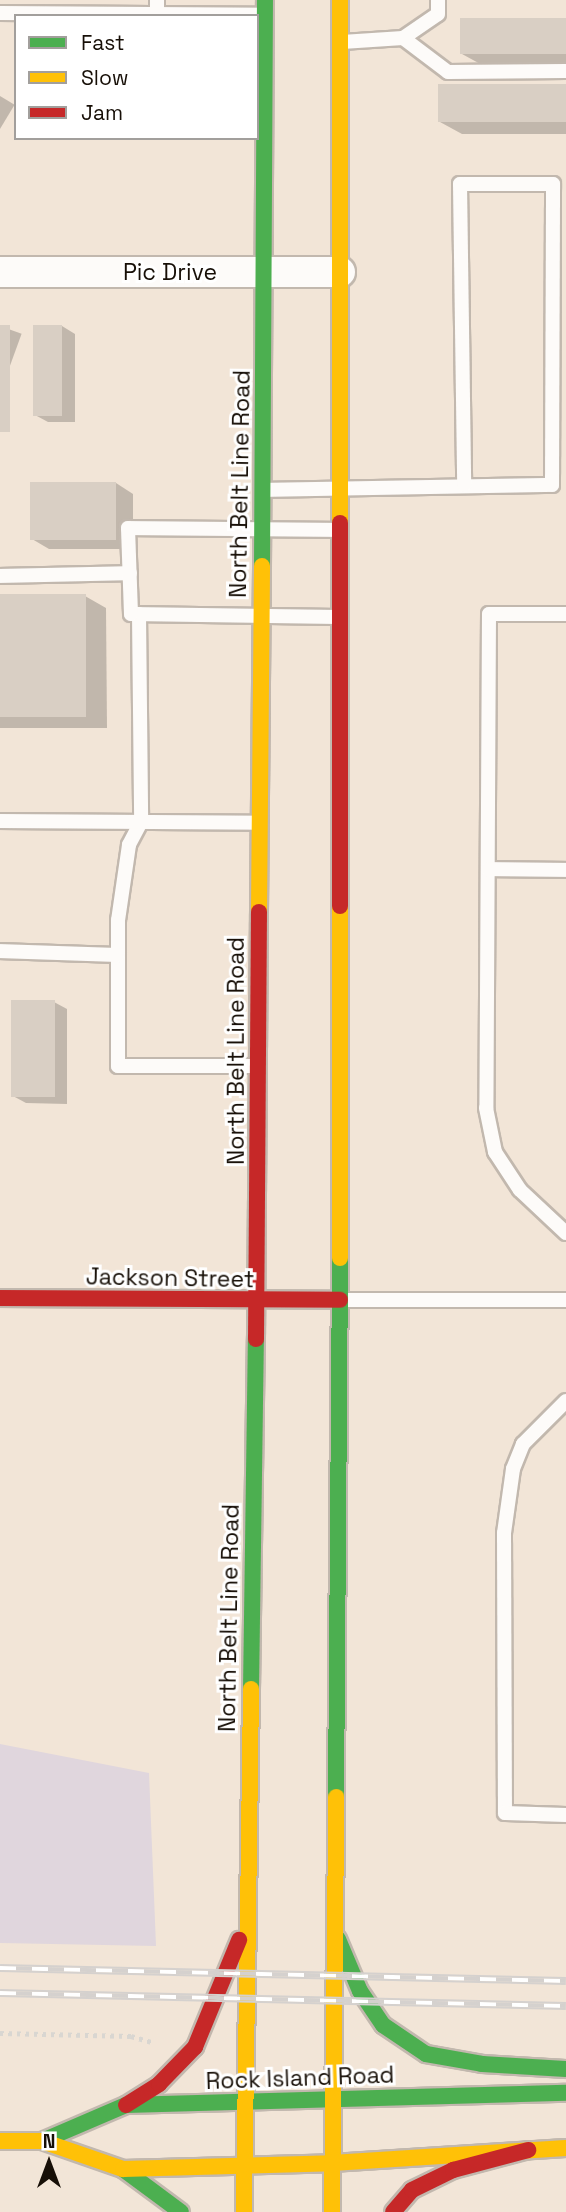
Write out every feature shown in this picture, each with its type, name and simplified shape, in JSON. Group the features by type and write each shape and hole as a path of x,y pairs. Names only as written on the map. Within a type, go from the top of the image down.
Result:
{"main road":[{"path":"332,2212 332,1924 340,1300 340,0"},
{"name":"North Belt Line Road","path":"244,2212 257,1302 265,8"},
{"name":"Jackson Street","path":"0,1298 257,1302 340,1300"},
{"path":"126,2105 167,2078 195,2047 248,1918"},
{"path":"332,1924 360,1991 383,2025 426,2054 482,2064 566,2069"},
{"name":"Rock Island Road","path":"41,2141 126,2105 566,2093"},
{"name":"Rock Island Road","path":"0,2141 41,2141 123,2169 332,2163 566,2148"},
{"path":"393,2212 412,2190 453,2170 528,2150"},
{"path":"123,2169 181,2212"}],"street":[{"name":"Pic Drive","path":"0,272 340,272"}],"lane":[{"path":"340,43 403,38 438,14 438,0"},
{"path":"0,13 157,7 265,8"},
{"path":"403,38 448,72 566,71"},
{"path":"263,490 552,485 553,184 460,184 464,485"},
{"path":"340,530 128,528 131,614 340,617"},
{"path":"0,576 130,573"},
{"path":"139,614 141,822 129,845 118,955 118,1066 258,1066"},
{"path":"566,614 489,614 488,869 488,1119 495,1152 520,1190 566,1233"},
{"path":"0,821 260,823"},
{"path":"488,869 566,870"},
{"path":"0,951 118,955"},
{"path":"340,1300 566,1300"},
{"path":"566,1401 523,1444 513,1469 504,1547 505,1813 566,1815"}],"path":[{"path":"0,2033 131,2036 158,2045"}],"shaded area":[{"path":"0,1744 149,1773 156,1946 0,1943"}],"building":[{"path":"460,18 566,18 566,54 460,54"},
{"path":"438,84 566,84 566,122 438,122"},
{"path":"0,325 10,325 10,432 0,432"},
{"path":"33,325 62,325 62,416 33,416"},
{"path":"30,482 116,482 116,540 30,540"},
{"path":"0,594 86,594 86,717 0,717"},
{"path":"11,1000 55,1000 55,1097 11,1097"}],"railway":[{"path":"0,1968 566,1981"},
{"path":"0,1993 566,2006"}],"traffic: fast":[{"path":"262,566 265,0"},
{"path":"336,1797 340,1258"},
{"path":"251,1689 256,1339"},
{"path":"338,1939 360,1991 383,2025 426,2054 482,2064 566,2069"},
{"path":"42,2141 126,2105 566,2093"},
{"path":"123,2169 181,2212"}],"traffic: slow":[{"path":"340,0 340,523"},
{"path":"259,912 262,566"},
{"path":"340,906 340,1258"},
{"path":"244,2212 251,1689"},
{"path":"332,2212 336,1797"},
{"path":"0,2141 42,2141 123,2169 332,2163 566,2148"}],"traffic: jam":[{"path":"340,523 340,906"},
{"path":"256,1339 259,912"},
{"path":"0,1298 340,1300"},
{"path":"126,2105 159,2084 195,2047 239,1940"},
{"path":"393,2212 412,2190 453,2170 528,2150"}]}
